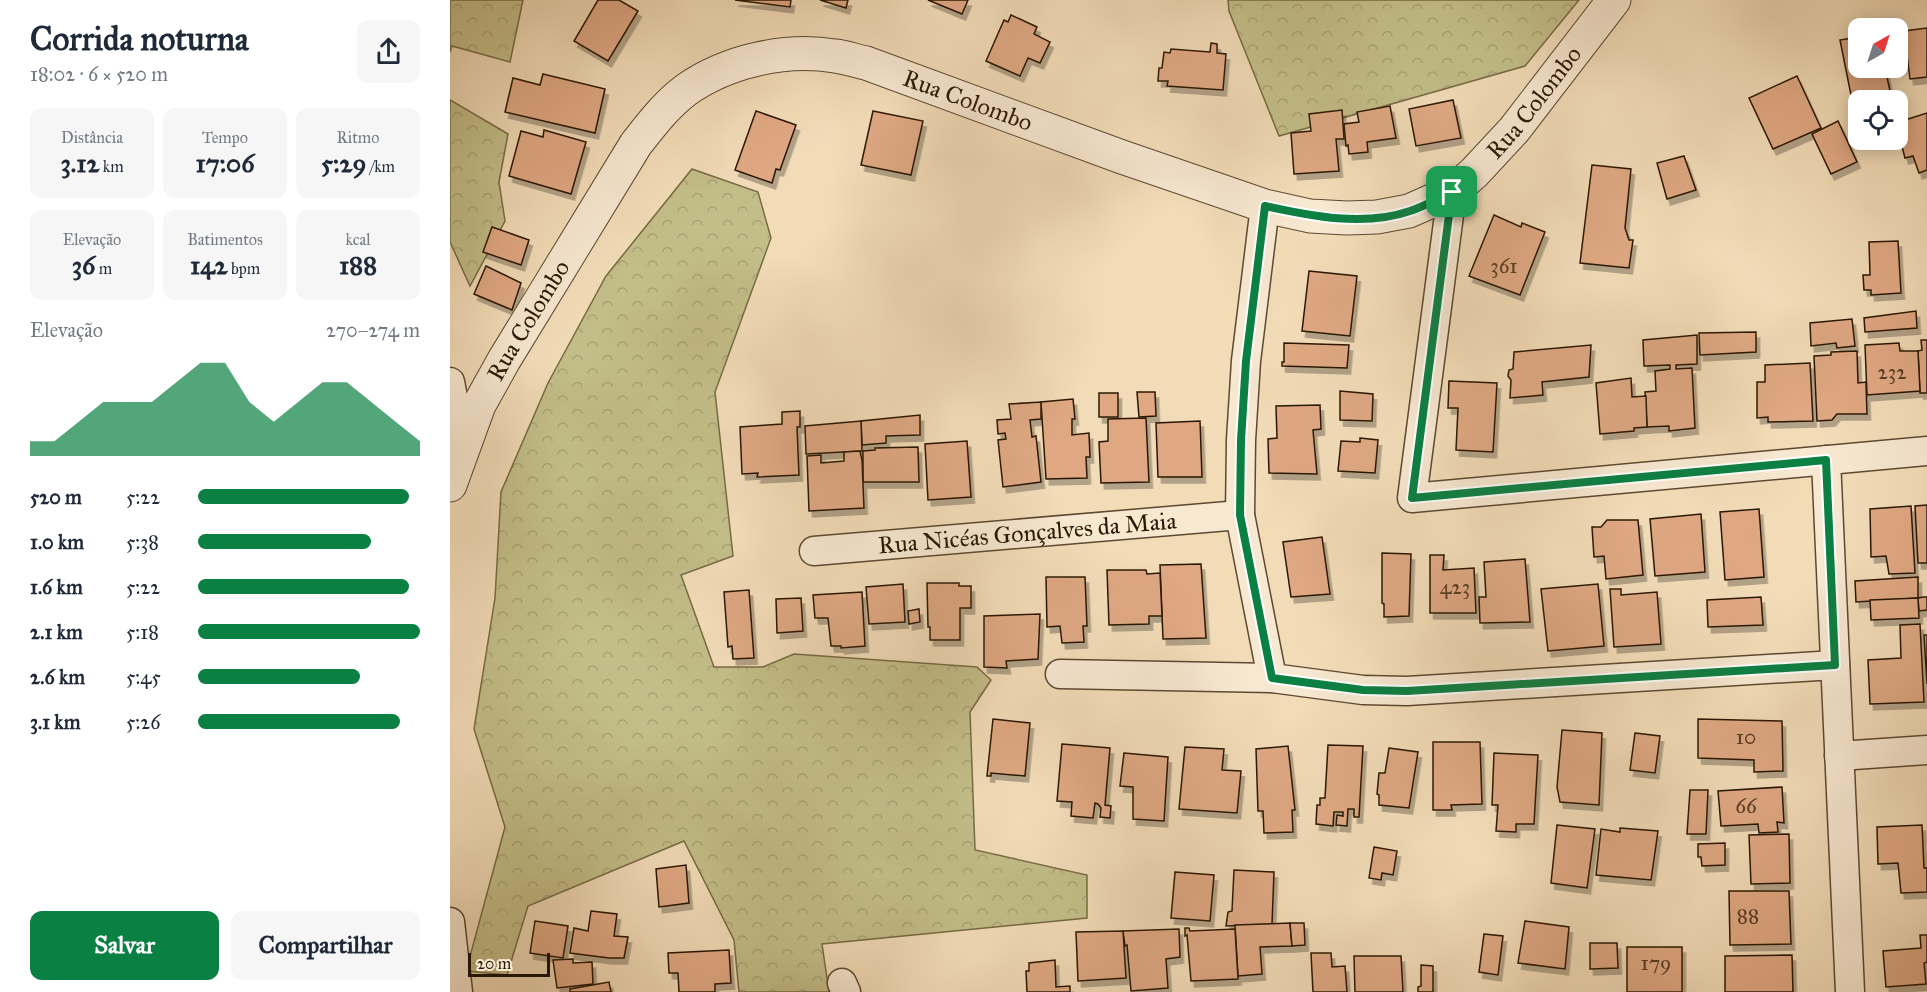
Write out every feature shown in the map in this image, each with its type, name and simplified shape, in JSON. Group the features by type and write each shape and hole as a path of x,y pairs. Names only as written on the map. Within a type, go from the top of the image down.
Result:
{"street":[{"name":"Rua Colombo","path":"450,486 479,405 636,144 659,114 686,90 714,74 744,62 806,54 835,56 866,63 1122,158 1265,206 1310,216 1377,217 1409,211 1452,192 1473,173 1514,130 1614,0"},
{"path":"1452,192 1412,498 1927,451"},
{"path":"1265,206 1246,361 1241,440 1240,515 1272,678"},
{"path":"450,382 463,448"},
{"path":"1826,460 1850,992"},
{"name":"Rua Nicéas Gonçalves da Maia","path":"814,551 1240,515"},
{"path":"1060,674 1272,678 1363,690 1407,691 1835,665"},
{"path":"1839,756 1927,750"},
{"path":"450,922 458,992"}],"green space":[{"path":"450,0 523,0 510,62 452,46 450,52"},
{"path":"1228,0 1579,0 1525,66 1279,136 1229,11"},
{"path":"450,100 508,134 499,182 505,221 470,286 450,242"},
{"path":"692,169 758,192 771,238 715,392 733,556 681,575 714,667 763,667 794,654 977,667 991,680 970,712 975,850 1087,875 1087,918 822,944 829,992 739,992 734,940 684,841 528,906 507,975 466,971 505,827 474,729 495,598 501,492 548,383 606,276"}],"building":[{"path":"598,0 619,0 638,11 608,61 574,41"},
{"path":"735,0 791,0 790,7"},
{"path":"820,0 848,0 846,8"},
{"path":"928,0 968,0 962,14"},
{"path":"1011,15 1037,27 1034,34 1050,42 1040,63 1028,58 1020,76 986,61 1004,20 1008,22"},
{"path":"1927,28 1927,77 1910,79 1908,30"},
{"path":"1848,39 1848,78 1887,78 1890,90 1850,90 1840,40"},
{"path":"1211,43 1217,44 1217,53 1226,54 1223,90 1167,86 1168,81 1158,81 1164,52 1170,53 1171,49 1210,52"},
{"path":"543,74 605,89 595,133 505,112 513,78 540,85"},
{"path":"1797,76 1821,128 1773,149 1749,98"},
{"path":"1453,100 1461,138 1416,146 1409,109"},
{"path":"1390,106 1396,138 1367,142 1368,152 1349,154 1344,124 1359,122 1357,112"},
{"path":"1342,110 1344,139 1336,139 1339,171 1294,174 1291,133 1311,131 1309,114"},
{"path":"756,111 796,125 780,170 776,169 772,183 735,170"},
{"path":"873,111 923,121 911,175 861,165"},
{"path":"1927,113 1927,170 1919,173 1913,156 1905,158 1903,150 1908,150 1908,119"},
{"path":"1838,121 1848,143 1848,150 1851,150 1857,162 1831,174 1812,134"},
{"path":"544,130 586,142 571,194 509,176 521,131 543,137"},
{"path":"1684,156 1696,190 1667,199 1657,163"},
{"path":"1592,165 1631,169 1625,228 1629,240 1633,240 1629,268 1580,263"},
{"path":"1494,215 1521,227 1522,223 1545,232 1520,295 1469,276"},
{"path":"492,227 529,240 521,265 483,252"},
{"path":"1898,241 1901,293 1871,295 1871,290 1864,290 1863,275 1870,275 1869,242"},
{"path":"486,266 521,283 512,310 474,294"},
{"path":"1309,271 1357,276 1350,336 1302,331"},
{"path":"1916,311 1917,328 1865,332 1864,318"},
{"path":"1852,319 1855,346 1837,348 1836,343 1811,346 1810,323"},
{"path":"1756,332 1756,352 1700,355 1699,333"},
{"path":"1697,335 1697,364 1676,365 1676,369 1692,368 1695,428 1669,431 1669,426 1647,427 1645,392 1656,391 1655,371 1670,369 1670,365 1644,366 1643,340"},
{"path":"1921,340 1927,340 1927,393 1920,393 1918,351 1922,350"},
{"path":"1284,343 1349,345 1347,368 1282,366"},
{"path":"1899,343 1900,351 1918,351 1920,391 1867,395 1865,345"},
{"path":"1591,345 1589,377 1542,382 1543,395 1510,398 1511,380 1508,376 1509,370 1513,369 1514,352"},
{"path":"1857,351 1858,383 1866,382 1867,414 1837,414 1832,420 1817,421 1814,356 1831,355 1831,352"},
{"path":"1810,363 1813,421 1768,422 1768,417 1757,418 1757,382 1765,382 1765,365"},
{"path":"1631,378 1632,397 1646,396 1647,427 1634,428 1634,431 1600,434 1596,383"},
{"path":"1449,381 1497,383 1493,452 1456,450 1458,408 1448,408"},
{"path":"1340,391 1373,394 1372,421 1340,420"},
{"path":"1137,392 1155,392 1156,416 1139,417"},
{"path":"1099,393 1118,393 1118,417 1099,417"},
{"path":"1073,399 1075,419 1072,419 1072,435 1089,433 1090,457 1086,457 1087,478 1046,479 1041,402"},
{"path":"1041,402 1041,419 1030,420 1032,437 1036,436 1041,482 1003,487 998,440 1006,439 1005,433 998,434 997,420 1011,419 1009,404"},
{"path":"1320,405 1321,429 1313,430 1317,474 1269,473 1268,439 1277,438 1276,406"},
{"path":"800,411 800,427 797,427 799,475 757,477 758,473 742,474 740,427 782,424 782,412"},
{"path":"920,415 920,435 886,436 886,443 862,445 861,421"},
{"path":"1146,418 1149,482 1101,483 1099,442 1108,441 1108,419"},
{"path":"861,421 862,451 806,454 805,426"},
{"path":"1200,421 1202,477 1158,477 1156,423"},
{"path":"1360,438 1378,440 1375,473 1338,471 1341,441 1360,442"},
{"path":"967,441 971,497 928,500 925,444"},
{"path":"918,447 919,482 863,482 863,451 875,450 875,448"},
{"path":"860,451 864,508 809,511 807,456 821,455 821,463 844,461 844,452"},
{"path":"1927,505 1927,563 1918,563 1915,506"},
{"path":"1911,506 1915,573 1889,574 1886,556 1871,557 1870,509"},
{"path":"1759,509 1764,577 1725,580 1720,512"},
{"path":"1701,514 1705,572 1655,576 1650,519"},
{"path":"1607,520 1638,520 1643,575 1606,579 1604,556 1594,557 1592,527 1601,527"},
{"path":"1322,537 1330,594 1291,597 1283,542"},
{"path":"1382,553 1411,554 1409,616 1384,617"},
{"path":"1430,555 1444,555 1443,570 1474,568 1476,613 1430,613"},
{"path":"1525,559 1530,622 1480,623 1479,597 1486,597 1484,562"},
{"path":"1201,564 1206,638 1163,639 1160,565"},
{"path":"1107,570 1146,570 1147,574 1160,573 1162,616 1149,616 1149,624 1109,625"},
{"path":"1046,577 1085,577 1087,626 1083,626 1084,642 1062,643 1060,626 1047,627"},
{"path":"1918,577 1918,598 1856,602 1855,581"},
{"path":"927,583 959,583 959,586 971,586 971,608 960,608 960,640 930,640"},
{"path":"903,584 905,622 869,624 866,587"},
{"path":"1598,584 1604,646 1548,651 1541,589"},
{"path":"1610,589 1621,589 1621,595 1657,592 1661,644 1614,647"},
{"path":"749,590 754,658 733,659 732,646 728,647 724,592"},
{"path":"862,592 865,646 841,648 841,646 831,646 828,618 815,618 813,595"},
{"path":"1761,597 1763,625 1708,627 1707,600"},
{"path":"1927,597 1927,610 1919,611 1918,598"},
{"path":"801,598 803,631 777,633 776,599"},
{"path":"1918,598 1919,618 1871,620 1870,600"},
{"path":"919,609 920,622 909,624 908,611"},
{"path":"1040,614 1038,659 1006,661 1007,668 984,667 984,616"},
{"path":"1920,624 1924,702 1870,704 1868,660 1901,658 1900,625"},
{"path":"1924,635 1927,635 1927,684"},
{"path":"993,719 1030,723 1025,776 991,773 991,776 987,776"},
{"path":"1698,719 1782,721 1783,771 1754,772 1754,760 1698,758"},
{"path":"1562,730 1602,733 1599,805 1560,802 1557,787"},
{"path":"1635,733 1660,736 1655,773 1630,770"},
{"path":"1433,742 1480,742 1482,804 1451,805 1452,810 1433,810"},
{"path":"1062,744 1110,748 1105,805 1111,806 1110,818 1100,817 1101,808 1095,803 1093,818 1071,816 1072,802 1057,801"},
{"path":"1328,745 1363,746 1359,817 1354,817 1354,809 1348,809 1347,826 1336,825 1337,815 1343,816 1343,812 1334,812 1333,826 1316,824 1317,805 1320,805 1320,798 1325,798"},
{"path":"1288,746 1295,810 1292,810 1293,832 1264,833 1263,811 1258,811 1256,749"},
{"path":"1185,747 1224,749 1222,770 1241,771 1237,813 1179,809"},
{"path":"1389,748 1418,752 1409,808 1379,805 1377,794 1379,773 1385,773"},
{"path":"1124,753 1168,757 1164,821 1133,819 1133,787 1120,786"},
{"path":"1494,753 1538,755 1534,824 1516,824 1516,832 1496,831 1498,805 1492,805"},
{"path":"1782,787 1784,823 1777,822 1778,832 1759,833 1758,824 1721,826 1718,791"},
{"path":"1690,790 1708,790 1706,834 1687,834"},
{"path":"1557,825 1595,829 1587,888 1551,883"},
{"path":"1922,825 1927,892 1901,893 1898,863 1878,864 1877,827"},
{"path":"1620,828 1658,831 1651,880 1596,875 1601,829 1620,832"},
{"path":"1789,834 1790,883 1751,884 1749,835"},
{"path":"1725,843 1725,865 1702,866 1701,857 1698,857 1698,844"},
{"path":"1374,847 1397,851 1393,875 1382,873 1381,880 1369,878"},
{"path":"686,865 689,903 659,907 656,869"},
{"path":"1234,870 1274,872 1272,924 1226,926 1228,912 1232,911"},
{"path":"1175,872 1214,875 1210,921 1171,918"},
{"path":"1729,891 1789,891 1791,944 1730,945"},
{"path":"591,911 617,914 614,936 628,937 624,958 570,953 574,928 588,931"},
{"path":"535,921 568,926 563,958 530,953"},
{"path":"1525,921 1569,927 1565,969 1518,963"},
{"path":"1290,923 1292,946 1260,947 1262,974 1238,976 1235,925"},
{"path":"1290,923 1304,923 1305,945 1292,946"},
{"path":"1185,928 1189,928 1190,931 1235,929 1238,979 1191,981"},
{"path":"1179,929 1180,957 1166,959 1168,988 1131,991 1127,945 1125,946 1123,931"},
{"path":"1123,931 1126,978 1078,981 1076,932"},
{"path":"1484,934 1503,936 1498,975 1479,972"},
{"path":"1920,935 1927,935 1927,962 1924,963 1926,984 1886,987 1883,951 1921,948"},
{"path":"1590,943 1617,943 1618,968 1590,969"},
{"path":"1627,947 1682,947 1682,992 1627,992"},
{"path":"729,950 731,983 715,984 715,992 679,992 678,973 669,973 668,953"},
{"path":"1311,953 1331,953 1332,967 1345,966 1347,992 1313,992"},
{"path":"1792,955 1793,992 1725,992 1725,956"},
{"path":"1354,956 1401,956 1403,992 1355,992"},
{"path":"573,959 573,963 592,962 593,984 557,988 553,960"},
{"path":"1055,960 1056,987 1070,986 1070,992 1027,992 1026,971 1029,971 1029,963"},
{"path":"1421,965 1433,966 1433,992 1418,992 1418,987 1421,986"},
{"path":"609,982 611,992 570,992 570,989"}],"route":[{"path":"1452,192 1412,498 1826,460 1835,665 1407,691 1363,690 1272,678 1240,515 1241,440 1246,361 1265,206 1310,216 1377,217 1409,211 1452,192"}]}
